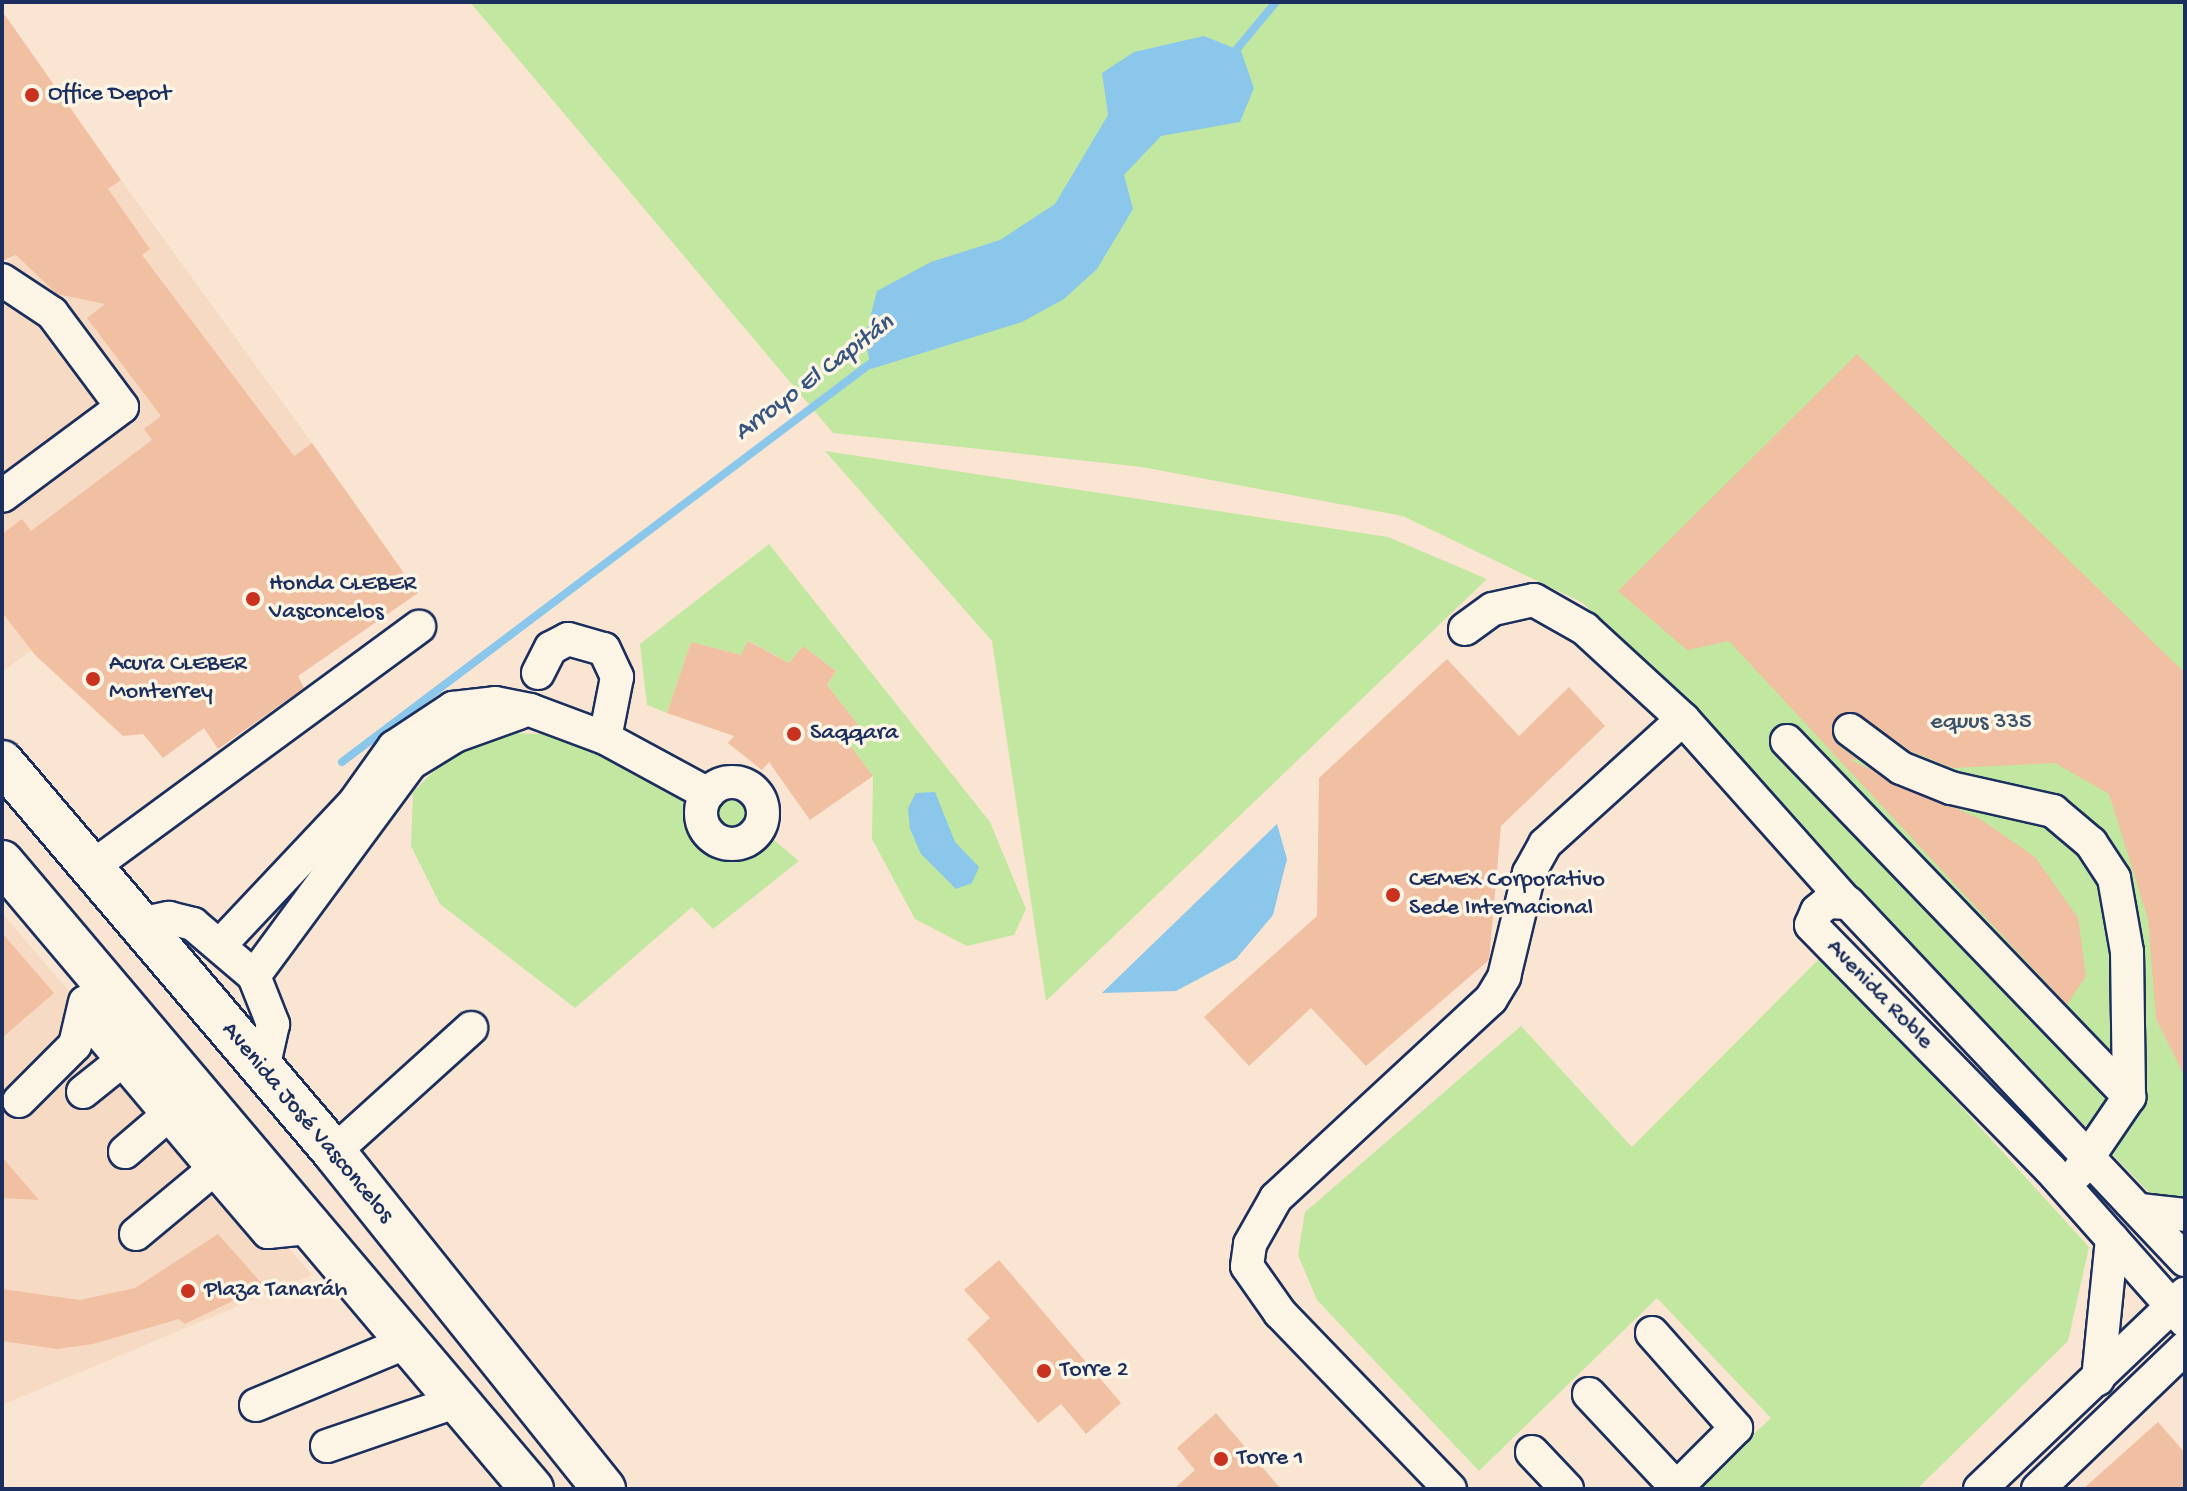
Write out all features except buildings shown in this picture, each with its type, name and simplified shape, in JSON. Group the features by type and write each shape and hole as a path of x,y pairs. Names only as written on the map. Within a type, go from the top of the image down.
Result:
{"main road":[{"name":"Avenida José Vasconcelos","path":"2,762 334,1152 604,1489"},
{"path":"2,862 405,1343 532,1489"}],"street":[{"path":"2,280 52,313 122,407 2,496"},
{"path":"1465,629 1493,609 1534,600 1585,629 1683,719 1845,901"},
{"path":"92,867 419,627"},
{"path":"538,673 551,648 568,639 604,649 617,677 605,738"},
{"path":"222,943 409,734 476,703 530,710 605,738 708,794"},
{"path":"254,976 411,763 471,729 530,710"},
{"path":"1450,1489 1280,1313 1247,1266 1250,1244 1276,1198 1491,999 1540,852 1683,719"},
{"path":"1850,730 1901,768 1951,788 2053,811 2091,843 2114,878 2127,952 2129,1097 2092,1156 2066,1186"},
{"path":"1787,741 2129,1097"},
{"name":"Avenida Roble","path":"2181,1307 1811,925 1828,902 1845,901 2092,1156 2185,1260"},
{"path":"140,924 183,920 222,943 254,976 273,1024 263,1069"},
{"path":"19,1101 75,1045 86,1017 80,953"},
{"path":"86,1017 268,1232 308,1228"},
{"path":"334,1152 471,1028"},
{"path":"1942,1059 1971,1030"},
{"path":"83,1092 123,1060"},
{"path":"125,1152 168,1115"},
{"path":"136,1234 214,1169"},
{"path":"2140,1210 2185,1215"},
{"path":"2098,1379 2112,1239"},
{"path":"1980,1489 2181,1307"},
{"path":"1589,1394 1676,1488 1736,1428 1652,1333"},
{"path":"256,1405 405,1343"},
{"path":"2038,1489 2185,1348"},
{"path":"327,1446 455,1402"},
{"path":"1532,1452 1567,1489"}],"shaded area":[{"path":"121,180 312,443 2,672 2,265"},
{"path":"2,913 312,1275 2,1405"}],"green space":[{"name":"equus 335","path":"470,2 2185,2 2185,1230 1583,603 1403,516 1142,467 833,433"},
{"path":"825,451 1388,537 1487,579 1046,1001 992,641"},
{"path":"769,544 990,822 1026,909 1014,935 967,946 915,919 872,839 873,776 846,740 858,726 827,685 836,671 803,646 789,663 749,641 741,655 691,642 667,713 647,705 640,644"},
{"path":"509,733 578,735 681,791 685,819 716,854 745,855 774,840 799,861 713,929 692,907 575,1008 440,904 411,846 413,792 454,751"},
{"path":"732,790 747,797 754,812 747,827 732,834 717,827 710,812 717,797"},
{"path":"1823,955 2089,1247 2068,1341 1917,1489 1694,1489 1771,1418 1657,1298 1479,1471 1317,1300 1298,1255 1305,1212 1521,1026 1632,1147"}],"water":[{"path":"1204,36 1241,51 1254,88 1240,122 1161,136 1124,175 1133,209 1097,269 1064,299 1022,322 871,369 865,337 877,291 931,262 1000,240 1055,204 1108,115 1102,73 1134,52"},
{"path":"935,792 955,842 979,867 972,883 956,889 921,854 910,829 908,808 916,793"},
{"path":"1277,824 1287,859 1273,915 1236,959 1176,991 1102,993"}],"waterway":[{"name":"Arroyo El Capitán","path":"1231,56 1276,2"},
{"name":"Arroyo El Capitán","path":"342,762 879,357"}],"place":[{"name":"Office Depot","path":"32,95"},
{"name":"Honda CLEBER Vasconcelos","path":"253,599"},
{"name":"Acura CLEBER Monterrey","path":"93,679"},
{"name":"Saqqara","path":"794,734"},
{"name":"CEMEX Corporativo Sede Internacional","path":"1393,895"},
{"name":"Plaza Tanaráh","path":"188,1291"},
{"name":"Torre 2","path":"1044,1371"},
{"name":"Torre 1","path":"1221,1459"}]}
